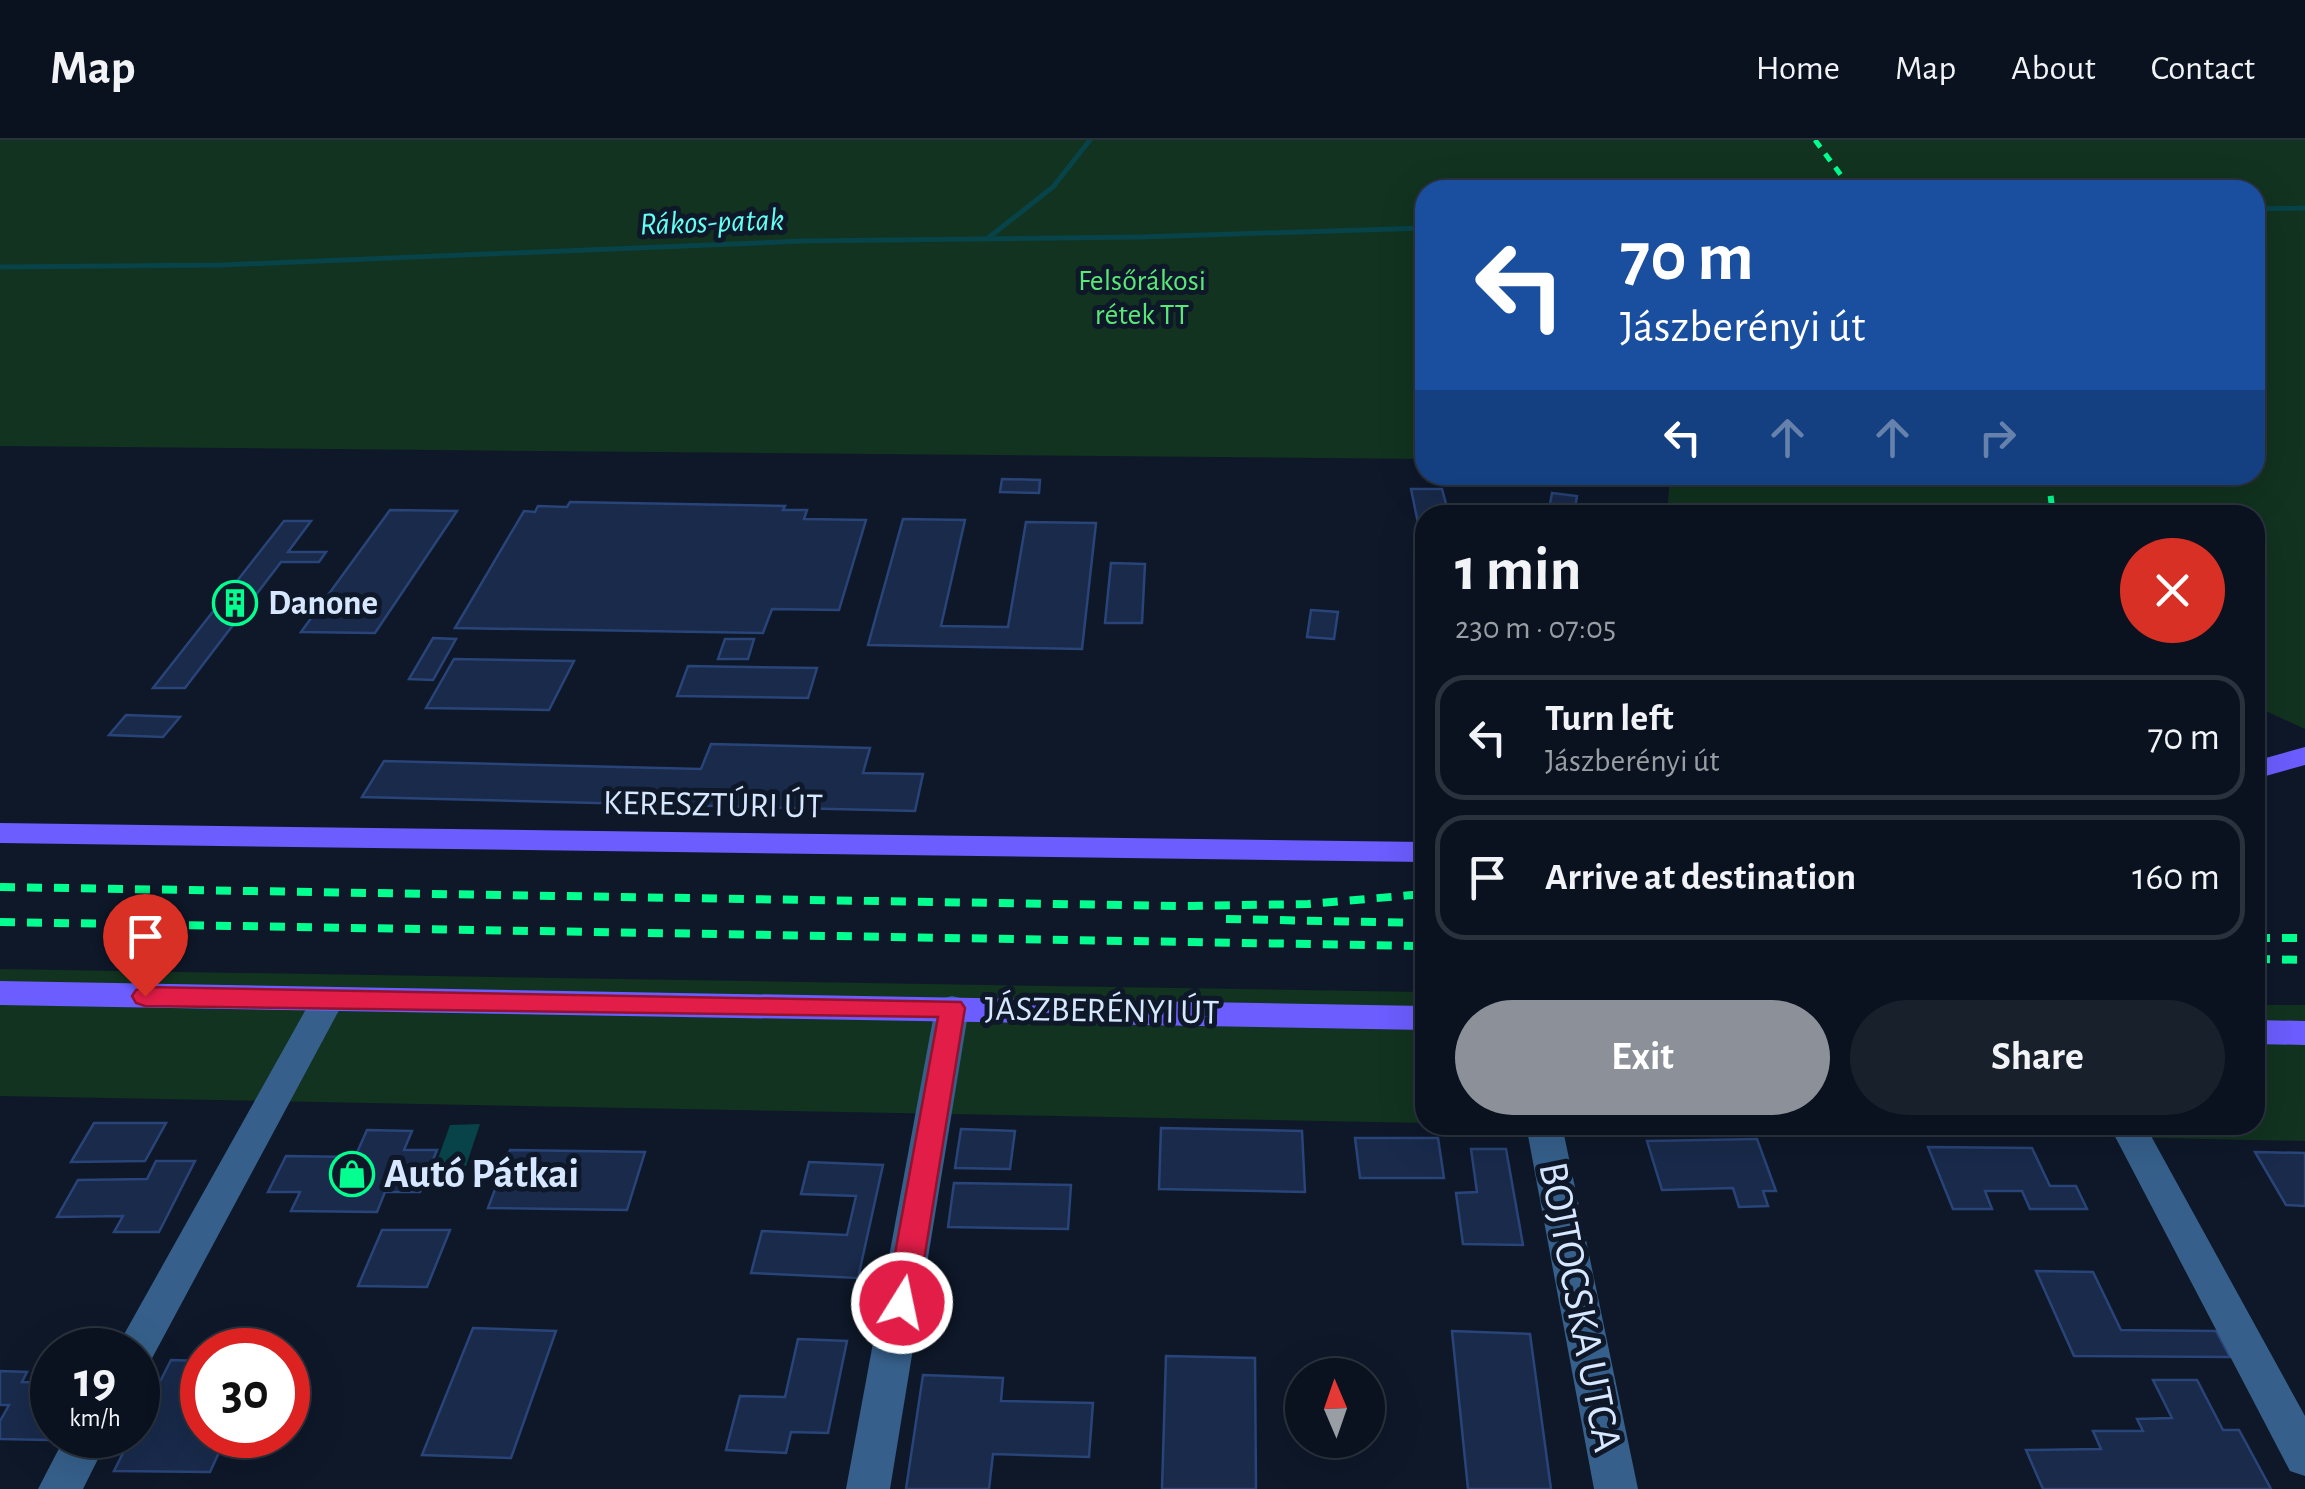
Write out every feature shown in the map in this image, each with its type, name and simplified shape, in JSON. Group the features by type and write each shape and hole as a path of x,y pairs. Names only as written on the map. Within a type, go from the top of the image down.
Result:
{"main road":[{"path":"2265,767 2305,756"},
{"name":"KERESZTÚRI ÚT","path":"0,832 1415,852"},
{"name":"JÁSZBERÉNYI ÚT","path":"0,993 1415,1018"},
{"path":"2265,1032 2305,1033"}],"street":[{"path":"148,1328 327,1000"},
{"path":"868,1489 952,1008"},
{"name":"BOJTOCSKA UTCA","path":"1546,1135 1616,1489"},
{"path":"2133,1135 2305,1457"},
{"path":"60,1489 77,1458"}],"green space":[{"name":"Felsőrákosi rétek TT","path":"0,140 2305,140 2305,729 2265,711 2265,505 1668,505 1669,485 2265,485 2265,180 1415,180 1415,459 0,446"},
{"path":"0,969 1415,992 1415,1123 0,1096"},
{"path":"2265,1005 2305,1005 2305,1141 2005,1135 2265,1135"}],"shaded area":[{"path":"480,1124 466,1166 435,1167 450,1125"}],"building":[{"path":"1002,479 1040,480 1039,493 1000,492"},
{"path":"1411,489 1442,489 1446,505 1415,505 1415,508"},
{"path":"1552,493 1577,496 1576,505 1550,505"},
{"path":"570,502 785,506 783,510 807,510 804,519 866,520 839,610 772,609 763,633 455,628 524,511 535,512 538,506 567,507"},
{"path":"390,510 457,511 375,633 301,632"},
{"path":"903,519 965,520 941,626 1008,627 1026,522 1096,523 1082,649 868,645"},
{"name":"Danone","path":"284,521 311,521 288,552 326,552 319,562 281,562 185,688 153,688"},
{"path":"1111,563 1145,564 1142,623 1105,623"},
{"path":"1311,610 1338,612 1334,639 1307,637"},
{"path":"433,638 456,639 433,680 409,679"},
{"path":"725,639 754,639 748,659 718,659"},
{"path":"454,659 574,661 549,710 426,708"},
{"path":"688,666 817,668 808,698 677,696"},
{"path":"126,715 180,717 163,737 109,735"},
{"path":"711,744 870,748 863,773 923,774 915,811 362,797 384,761 701,769"},
{"path":"94,1123 166,1123 145,1161 71,1162"},
{"path":"1161,1128 1302,1131 1305,1192 1159,1189"},
{"path":"961,1129 1015,1131 1010,1169 955,1168"},
{"name":"Autó Pátkai","path":"367,1130 412,1131 404,1150 437,1150 420,1192 385,1192 377,1212 291,1211 300,1192 268,1192 286,1156 355,1157"},
{"path":"1355,1138 1438,1138 1444,1178 1360,1178"},
{"path":"1757,1139 1776,1191 1763,1191 1768,1206 1739,1207 1733,1188 1662,1190 1647,1141"},
{"path":"1928,1147 2032,1148 2050,1186 2076,1186 2087,1209 2030,1209 2022,1191 1985,1191 1992,1209 1953,1209"},
{"path":"1471,1149 1506,1149 1523,1245 1463,1244 1456,1193 1477,1192"},
{"path":"510,1150 645,1152 627,1210 488,1208"},
{"path":"2255,1152 2305,1153 2305,1206 2286,1205"},
{"path":"156,1161 195,1161 159,1232 114,1232 123,1216 57,1217 78,1180 147,1179"},
{"path":"809,1162 883,1165 858,1278 751,1273 762,1231 847,1235 856,1196 801,1194"},
{"path":"954,1183 1071,1185 1068,1229 948,1227"},
{"path":"382,1230 450,1230 427,1287 358,1286"},
{"path":"2036,1271 2093,1272 2121,1330 2216,1331 2230,1357 2074,1356"},
{"path":"473,1328 556,1331 511,1458 422,1455"},
{"path":"1452,1331 1530,1334 1551,1489 1468,1489"},
{"path":"798,1339 847,1341 828,1433 791,1432 786,1453 726,1450 740,1396 785,1397"},
{"path":"1166,1356 1255,1358 1256,1489 1162,1489"},
{"path":"171,1360 180,1360 180,1458 216,1458 210,1472 114,1471 120,1458 160,1458 160,1382"},
{"path":"0,1371 27,1372 22,1382 30,1382 30,1440 0,1439 0,1421 9,1405 0,1405"},
{"path":"923,1375 1003,1378 1001,1401 1093,1403 1089,1457 993,1454 989,1489 906,1489"},
{"path":"2153,1380 2197,1380 2223,1430 2239,1430 2271,1489 2043,1489 2026,1450 2101,1449 2093,1431 2143,1431 2137,1419 2172,1418"}],"waterway":[{"path":"988,238 1053,187 1090,140"},
{"name":"Rákos-patak","path":"2265,209 2305,208"},
{"name":"Rákos-patak","path":"0,267 221,265 804,241 1415,228"}],"railway":[{"path":"1815,140 1845,180"},
{"path":"2049,485 2052,505"},
{"path":"0,887 1183,906 1308,904 1415,895"},
{"path":"1226,919 1415,923"},
{"path":"0,922 1415,946"},
{"path":"2265,938 2305,938"},
{"path":"2265,959 2305,960"}],"place":[{"name":"Danone","path":"235,603"},
{"name":"Autó Pátkai","path":"352,1174"}],"route":[{"path":"145,996 952,1008 902,1303"}]}
